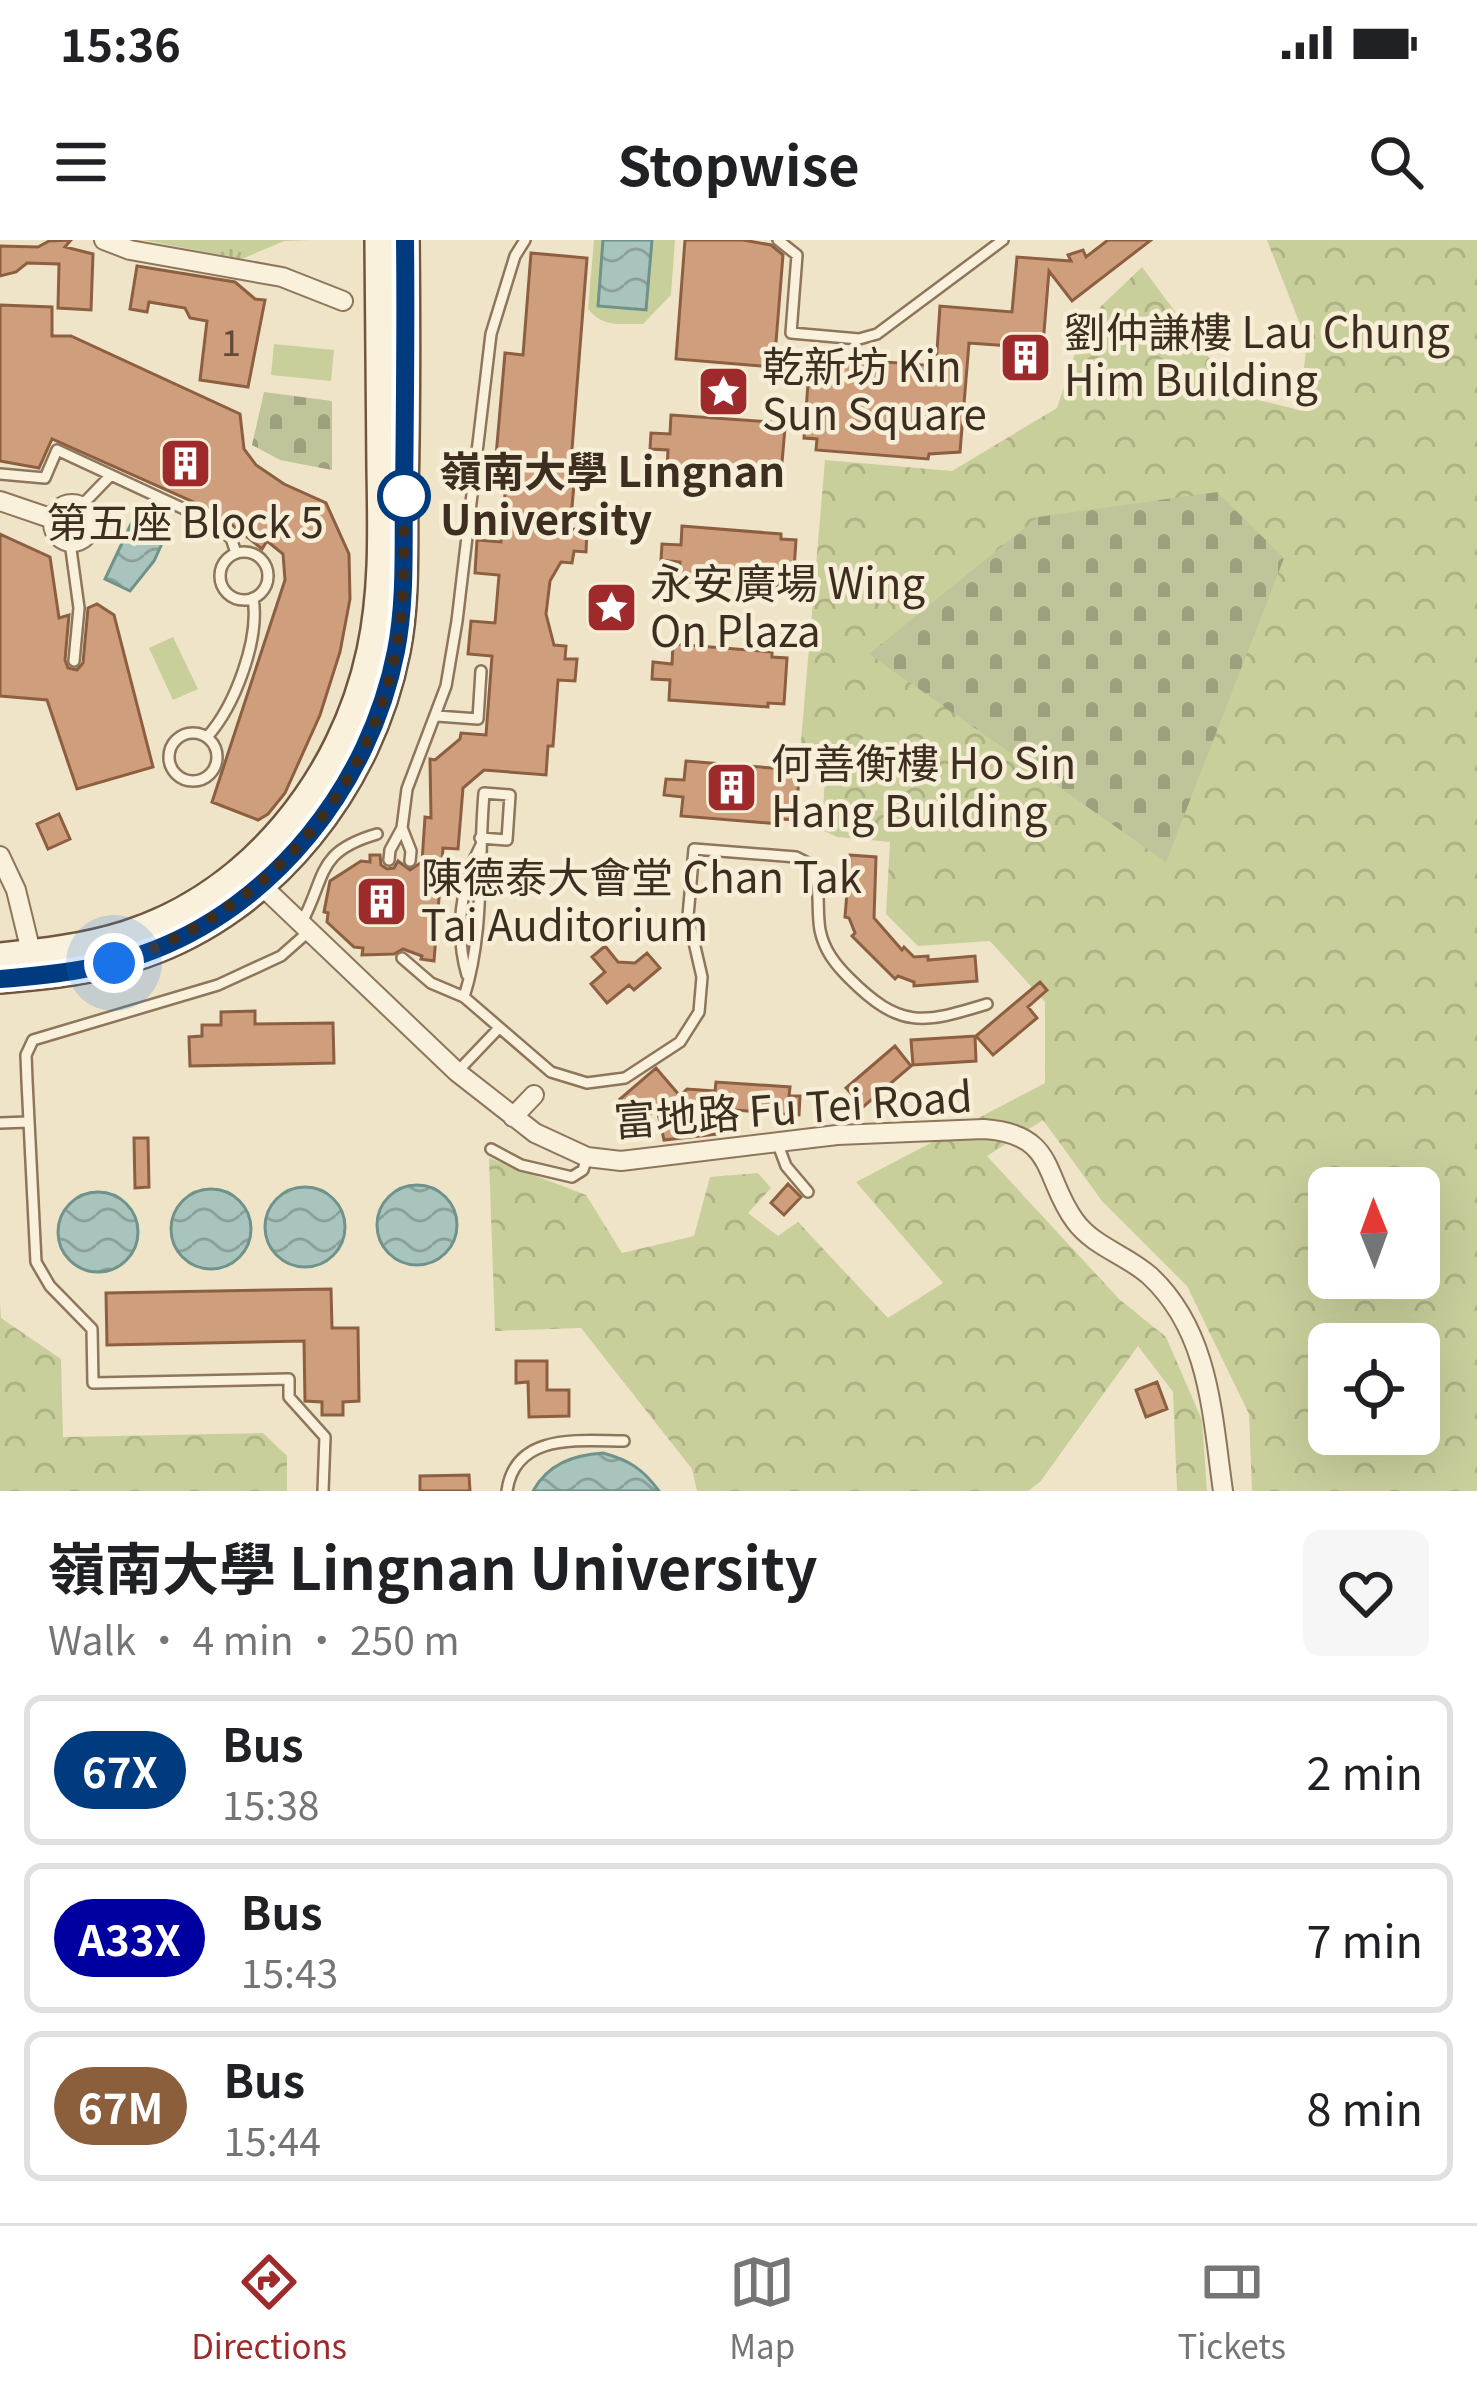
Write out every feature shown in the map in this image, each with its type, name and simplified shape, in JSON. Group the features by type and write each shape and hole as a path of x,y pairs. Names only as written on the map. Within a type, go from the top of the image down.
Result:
{"main road":[{"path":"0,979 130,934 184,909 234,875 296,815 343,737 372,650 380,592 379,240"},
{"path":"0,957 34,965 94,968 148,952 196,929 260,884 311,834 343,788 374,723 395,654 404,559 405,240"}],"street":[{"path":"104,240 130,250 282,277 343,301"},
{"path":"0,501 53,519"},
{"path":"64,505 81,506 90,516 90,529 82,539 70,542 54,531 53,519 64,505"},
{"path":"0,856 16,890 34,965"},
{"name":"富地路 Fu Tei Road","path":"260,884 457,1072 550,1142 587,1157 620,1161 866,1133 984,1130 1012,1134 1031,1145 1052,1169 1078,1225 1152,1278 1191,1333 1208,1384 1223,1491"},
{"path":"513,1117 534,1095"}],"lane":[{"path":"410,861 402,828 407,789 437,716 458,621 491,334 515,256 525,240"},
{"path":"778,240 797,255 791,333 859,339 894,325 1003,240"},
{"path":"0,474 46,478 57,450 209,522 231,538 236,553"},
{"path":"81,506 111,475"},
{"path":"70,542 79,608 74,661"},
{"path":"236,553 252,553 268,572 265,587 253,598 231,596 221,585 220,569 236,553"},
{"path":"207,737 224,718 257,624 253,598"},
{"path":"437,716 478,719 481,671"},
{"path":"185,734 207,737 217,759 211,773 196,781 181,777 171,765 174,743 185,734"},
{"path":"464,997 469,980 460,951 466,872 480,842 484,793 510,795 507,840 480,842"},
{"path":"389,860 402,828"},
{"path":"323,1491 325,1437 290,1397 289,1379 93,1383 92,1329 50,1286 35,1262 26,1055 33,1040 218,985 281,956 303,929 320,872 345,844 376,834"},
{"path":"402,958 431,983 464,997 551,1072 587,1083 613,1082 637,1073 680,1042 698,1012 703,989 689,926 694,849 796,857 810,864 817,878 826,948 883,1009 905,1018 929,1020 987,1004"},
{"path":"457,1072 500,1028"},
{"path":"0,1123 28,1122"},
{"path":"777,1142 786,1166 808,1192"},
{"path":"491,1149 521,1165 572,1177 583,1171 587,1157"},
{"path":"506,1491 516,1466 546,1443 624,1441"}],"green space":[{"path":"143,240 312,240 284,241 242,259"},
{"path":"594,240 675,240 671,295 643,324 607,322 588,309"},
{"path":"1267,240 1477,240 1477,1491 1252,1491 1249,1414 1187,1286 1102,1201 1043,1120 987,1156 1119,1299 1166,1337 1202,1420 1207,1491 1177,1491 1173,1392 1138,1346 1040,1482 1028,1491 697,1491 692,1469 581,1328 495,1331 489,1158 586,1195 622,1253 694,1236 710,1177 758,1173 771,1188 748,1213 778,1236 798,1222 888,1318 943,1283 856,1182 1045,1083 1045,1002 990,941 918,946 886,914 890,842 837,837 822,830 826,756 800,753 825,460 952,471 1057,408 1082,332 1095,312 1142,267 1236,394 1299,410 1307,342"},
{"path":"274,344 334,350 331,381 271,375"},
{"path":"264,392 332,401 332,470 280,460 252,445"},
{"path":"1217,492 1284,558 1166,862 869,654 1038,517"},
{"path":"173,637 198,689 173,700 149,648"},
{"path":"0,1300 1,1318 61,1359 63,1437 263,1433 287,1456 287,1491 0,1491"}],"water":[{"path":"603,240 652,240 646,310 598,306"},
{"path":"131,524 164,539 154,561 130,591 105,579"},
{"path":"417,1185 445,1197 457,1225 445,1253 417,1265 389,1253 377,1225 389,1197"},
{"path":"305,1187 333,1199 345,1227 333,1255 305,1267 277,1255 265,1227 277,1199"},
{"path":"211,1189 239,1201 251,1229 239,1257 211,1269 183,1257 171,1229 183,1201"},
{"path":"98,1192 126,1204 138,1232 126,1260 98,1272 70,1260 58,1232 70,1204"},
{"path":"603,1453 635,1466 659,1491 533,1491 562,1463"}],"building":[{"path":"71,240 65,247 93,254 91,310 58,308 59,264 27,263 0,276 0,246 38,247"},
{"path":"685,240 743,240 771,245 783,255 774,367 676,359"},
{"name":"劉仲謙樓 Lau Chung Him Building","path":"1108,240 1151,240 1072,301 1049,271 1040,381 1007,378 1010,346 969,343 960,452 929,454 928,459 816,450 817,439 804,438 810,356 936,366 940,306 1012,312 1017,257 1071,261 1068,255 1083,250 1086,257"},
{"path":"531,253 587,258 570,529 587,530 586,552 574,551 572,563 561,562 550,581 546,614 554,645 566,646 565,659 577,659 575,681 558,680 546,775 484,770 463,788 458,849 443,848 434,961 403,949 394,954 362,955 363,948 354,947 327,922 324,912 330,881 361,861 370,862 370,855 380,855 387,869 398,861 410,870 422,862 425,817 431,818 430,759 435,760 461,733 486,735 492,656 468,654 471,621 495,623 499,575 475,573 477,540 501,542 508,457 496,456 505,353 523,355"},
{"path":"137,266 235,282 255,299 265,300 248,387 200,380 207,321 190,318 185,308 149,302 147,312 130,309"},
{"path":"0,305 52,307 52,336 71,336 240,414 244,449 256,465 326,503 349,554 350,599 340,652 320,715 285,793 258,820 212,802 285,580 283,554 267,541 262,549 216,512 52,439 39,468 0,461"},
{"path":"671,415 770,422 769,427 785,428 781,474 667,470 668,450 650,449 651,433 670,434"},
{"path":"682,526 781,534 781,539 796,540 793,585 777,584 777,589 678,581 680,562 661,560 662,544 681,545"},
{"path":"0,534 50,557 59,618 69,615 68,668 77,670 83,663 88,608 97,604 114,615 153,767 77,789 47,700 0,696"},
{"path":"673,644 772,652 772,657 787,658 784,704 669,700 670,680 652,679 653,662 672,664"},
{"name":"何善衡樓 Ho Sin Hang Building","path":"686,761 784,769 784,774 799,775 796,820 780,819 780,824 681,816 683,797 664,795 666,779 684,780"},
{"path":"59,814 70,839 48,849 37,824"},
{"path":"850,855 876,857 874,918 902,950 914,957 928,956 928,960 975,956 977,981 914,986 898,976 895,979 852,936 855,933 845,917"},
{"path":"605,946 618,962 635,963 647,953 660,968 634,990 629,985 607,1003 591,984 605,972 592,957"},
{"path":"1040,982 1047,990 1028,1007 1037,1018 993,1055 976,1036"},
{"path":"255,1011 255,1024 333,1023 334,1063 190,1066 189,1037 202,1036 202,1025 221,1025 221,1012"},
{"path":"975,1036 976,1061 913,1065 911,1040"},
{"path":"895,1046 911,1066 863,1107 846,1088"},
{"path":"656,1068 680,1096 687,1089 715,1091 716,1082 790,1087 789,1096 800,1096 799,1115 734,1110 736,1132 664,1140 657,1109 644,1119 620,1099"},
{"path":"134,1138 148,1138 149,1187 135,1188"},
{"path":"788,1184 801,1197 784,1215 771,1203"},
{"path":"331,1289 332,1328 358,1328 359,1401 343,1402 343,1415 322,1415 322,1402 305,1401 304,1341 107,1345 106,1293"},
{"path":"516,1361 547,1361 547,1390 569,1390 569,1416 529,1417 528,1382 516,1383"},
{"path":"1157,1382 1167,1409 1146,1417 1136,1390"},
{"path":"469,1475 470,1491 420,1491 420,1476"}],"bus line":[{"name":"67X","path":"0,979 94,968 148,952 196,929 240,900 296,851 343,788 383,698 400,626 405,240"}],"place":[{"name":"劉仲謙樓 Lau Chung Him Building","path":"1025,357"},
{"name":"乾新坊 Kin Sun Square","path":"723,391"},
{"name":"第五座 Block 5","path":"185,464"},
{"name":"嶺南大學 Lingnan University","path":"404,496"},
{"name":"永安廣場 Wing On Plaza","path":"611,608"},
{"name":"何善衡樓 Ho Sin Hang Building","path":"732,788"},
{"name":"陳德泰大會堂 Chan Tak Tai Auditorium","path":"382,902"}],"route":[{"path":"114,963 172,941 240,900 296,851 343,788 374,723 395,654 402,598 404,496"}]}
